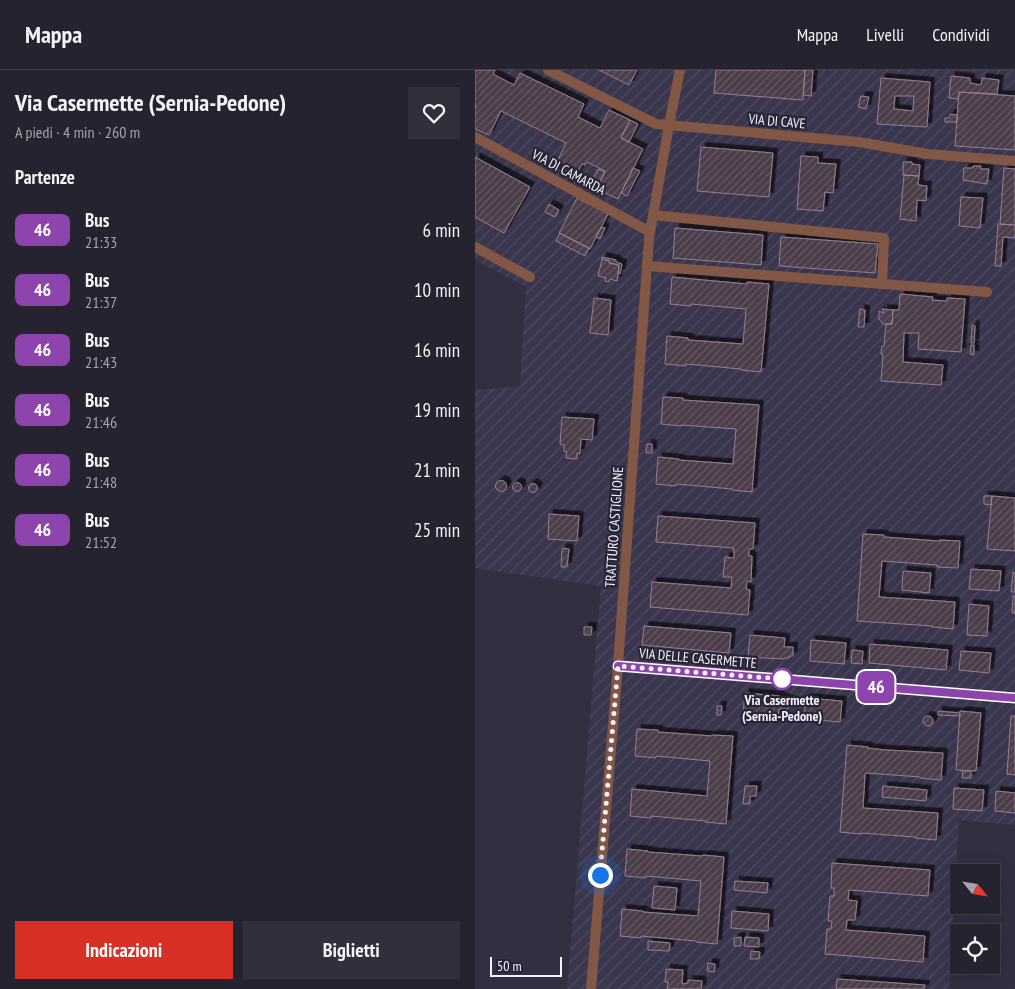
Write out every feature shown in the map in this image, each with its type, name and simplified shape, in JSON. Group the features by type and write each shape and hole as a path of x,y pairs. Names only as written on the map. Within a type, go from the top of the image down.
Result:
{"street":[{"name":"VIA DI CAVE","path":"548,70 656,124 859,142 928,154 1015,160"},
{"name":"TRATTURO CASTIGLIONE","path":"591,989 618,666 650,232 680,70"},
{"name":"VIA DI CAMARDA","path":"475,137 650,232"},
{"path":"653,215 884,238 882,284"},
{"path":"475,247 529,277"},
{"path":"647,266 987,292"},
{"name":"VIA DELLE CASERMETTE","path":"618,666 1015,698"}],"shaded area":[{"path":"475,70 1015,70 1015,825 959,820 956,864 950,864 950,914 953,914 953,924 950,924 949,989 567,989 601,586 475,568 475,390 520,386 526,287 475,260"}],"building":[{"path":"475,70 495,70 493,74 514,85 520,73 584,104 578,117 600,128 609,110 630,120 621,138 643,149 618,199 597,189 605,171 587,162 585,165 582,164 575,178 554,168 566,143 501,111 489,135 475,129"},
{"path":"599,70 637,70 629,85"},
{"path":"716,70 805,70 803,100 714,93"},
{"path":"805,70 813,70 811,96 803,95"},
{"path":"951,76 970,78 970,83 981,85 982,78 999,80 997,94 959,92 958,99 949,98"},
{"path":"881,78 930,82 927,127 877,124","holes":["895,96 914,96 913,111 894,109"]},
{"path":"959,92 1015,96 1015,150 955,146"},
{"path":"861,96 869,97 866,109 858,107"},
{"path":"950,114 957,115 957,122 945,122 945,118 949,118"},
{"path":"630,120 638,124 629,142 621,138"},
{"path":"701,147 773,153 769,197 697,191"},
{"path":"801,156 818,157 818,163 836,164 833,193 825,192 823,211 797,209"},
{"path":"475,157 530,187 504,233 475,217"},
{"path":"903,162 912,162 912,164 920,165 919,176 903,175"},
{"path":"973,166 981,166 980,169 989,169 987,184 963,180 964,168 973,168"},
{"path":"633,168 640,171 627,196 621,193"},
{"path":"1004,168 1015,169 1015,225 1000,224"},
{"path":"598,169 605,172 597,188 590,185"},
{"path":"904,175 919,176 918,185 927,186 926,201 917,200 916,221 900,219"},
{"path":"961,197 983,198 980,228 959,226"},
{"path":"577,198 608,214 590,249 559,233"},
{"path":"549,204 559,210 555,217 545,212"},
{"path":"998,224 1015,225 1015,238 1003,237 1001,266 995,266"},
{"path":"601,227 605,228 600,239 596,237"},
{"path":"675,228 763,235 761,265 673,258"},
{"path":"560,233 589,248 585,256 556,241"},
{"path":"781,237 878,244 875,273 779,266"},
{"path":"602,257 616,260 616,262 622,264 620,274 618,273 619,265 609,263 610,261 602,259"},
{"path":"602,259 619,265 617,281 610,279 609,282 605,281 606,278 598,276"},
{"path":"672,277 747,284 747,282 769,284 761,372 686,364 686,366 665,364 667,336 688,338 688,340 743,344 746,309 670,304"},
{"path":"900,294 933,297 932,300 947,301 947,298 965,299 961,352 918,349 919,333 904,333 903,362 943,365 941,385 881,381 883,355 881,354 882,346 884,346 886,324 892,324 893,310 899,310"},
{"path":"594,298 611,300 608,335 590,333"},
{"path":"860,309 865,310 864,327 858,327"},
{"path":"882,309 893,310 892,324 883,324 879,319 879,311 884,312"},
{"path":"972,325 975,326 974,343 971,343"},
{"path":"971,345 974,345 974,355 970,354"},
{"path":"663,397 759,405 752,492 677,484 676,486 656,484 658,457 733,464 736,429 661,424"},
{"path":"562,417 594,419 592,440 581,439 580,454 577,453 577,459 566,458 567,452 564,451 564,445 560,444"},
{"path":"647,444 652,444 652,453 646,453"},
{"path":"501,480 507,486 501,492 495,486"},
{"path":"517,483 521,487 517,491 513,487"},
{"path":"533,483 538,488 533,493 528,488"},
{"path":"984,496 992,496 991,505 984,504"},
{"path":"992,496 1015,498 1015,551 987,549"},
{"path":"549,514 579,516 577,541 548,539"},
{"path":"658,516 755,523 753,549 749,549 749,556 752,556 751,582 747,581 746,589 750,590 748,615 650,607 652,582 731,588 732,577 723,577 725,557 734,558 734,548 656,542"},
{"path":"863,534 939,541 960,541 958,568 882,561 879,597 955,602 953,629 857,621"},
{"path":"562,548 569,549 567,567 561,567"},
{"path":"971,569 1001,571 999,591 969,589"},
{"path":"903,571 931,573 929,593 902,590"},
{"path":"1013,572 1015,573 1015,592 1011,592"},
{"path":"1013,596 1015,596 1015,613 1012,613"},
{"path":"969,604 989,606 987,636 967,635"},
{"path":"644,626 731,633 729,653 642,645"},
{"path":"584,627 592,627 591,635 584,635"},
{"path":"750,635 785,638 784,647 793,647 793,656 783,659 748,657"},
{"path":"811,640 846,643 844,664 810,661"},
{"path":"870,644 948,650 946,670 869,663"},
{"path":"852,650 863,651 862,664 851,663"},
{"path":"961,651 991,653 989,673 959,670"},
{"path":"745,693 780,696 780,698 790,700 790,702 788,709 779,709 778,717 743,714"},
{"path":"806,698 842,701 840,722 804,719"},
{"path":"717,706 722,706 721,715 717,715"},
{"path":"938,711 960,713 960,716 938,715"},
{"path":"960,711 981,713 976,771 956,770"},
{"path":"926,716 930,716 933,721 932,725 926,726 923,723 923,719"},
{"path":"1011,716 1015,716 1015,775 1007,774"},
{"path":"637,729 712,736 733,736 726,824 651,816 651,818 630,816 632,789 707,796 710,761 635,756"},
{"path":"847,745 886,750 943,753 941,780 865,774 863,808 938,813 936,840 840,832"},
{"path":"963,771 971,771 971,778 962,778"},
{"path":"745,786 757,786 756,796 750,796 750,804 743,804"},
{"path":"883,786 927,790 926,801 882,797"},
{"path":"954,788 984,790 982,811 953,809"},
{"path":"996,791 1015,793 1015,813 995,811"},
{"path":"627,849 724,857 717,944 641,936 641,938 620,936 622,909 698,916 701,881 625,876"},
{"path":"832,863 930,870 928,896 849,890 848,900 857,901 855,920 847,920 846,930 925,936 923,962 825,954 827,929 831,929 832,921 828,921 830,896 834,896 834,888 831,888"},
{"path":"735,881 768,883 767,893 734,890"},
{"path":"654,886 677,888 675,910 652,908"},
{"path":"732,911 769,914 768,931 731,928"},
{"path":"741,937 741,946 734,946 734,938"},
{"path":"745,937 759,938 759,947 744,946"},
{"path":"648,941 670,943 669,951 648,950"},
{"path":"751,951 760,952 759,959 750,959"},
{"path":"708,963 715,964 714,972 707,971"},
{"path":"666,969 683,970 682,984 688,983 688,980 702,981 701,989 667,989 668,982 665,982"},
{"path":"837,979 925,985 924,989 836,989"}],"bus line":[{"name":"46","path":"618,666 1015,698"}],"place":[{"name":"Via Casermette (Sernia-Pedone)","path":"782,679"}],"route":[{"path":"600,875 618,666 782,679"}]}
